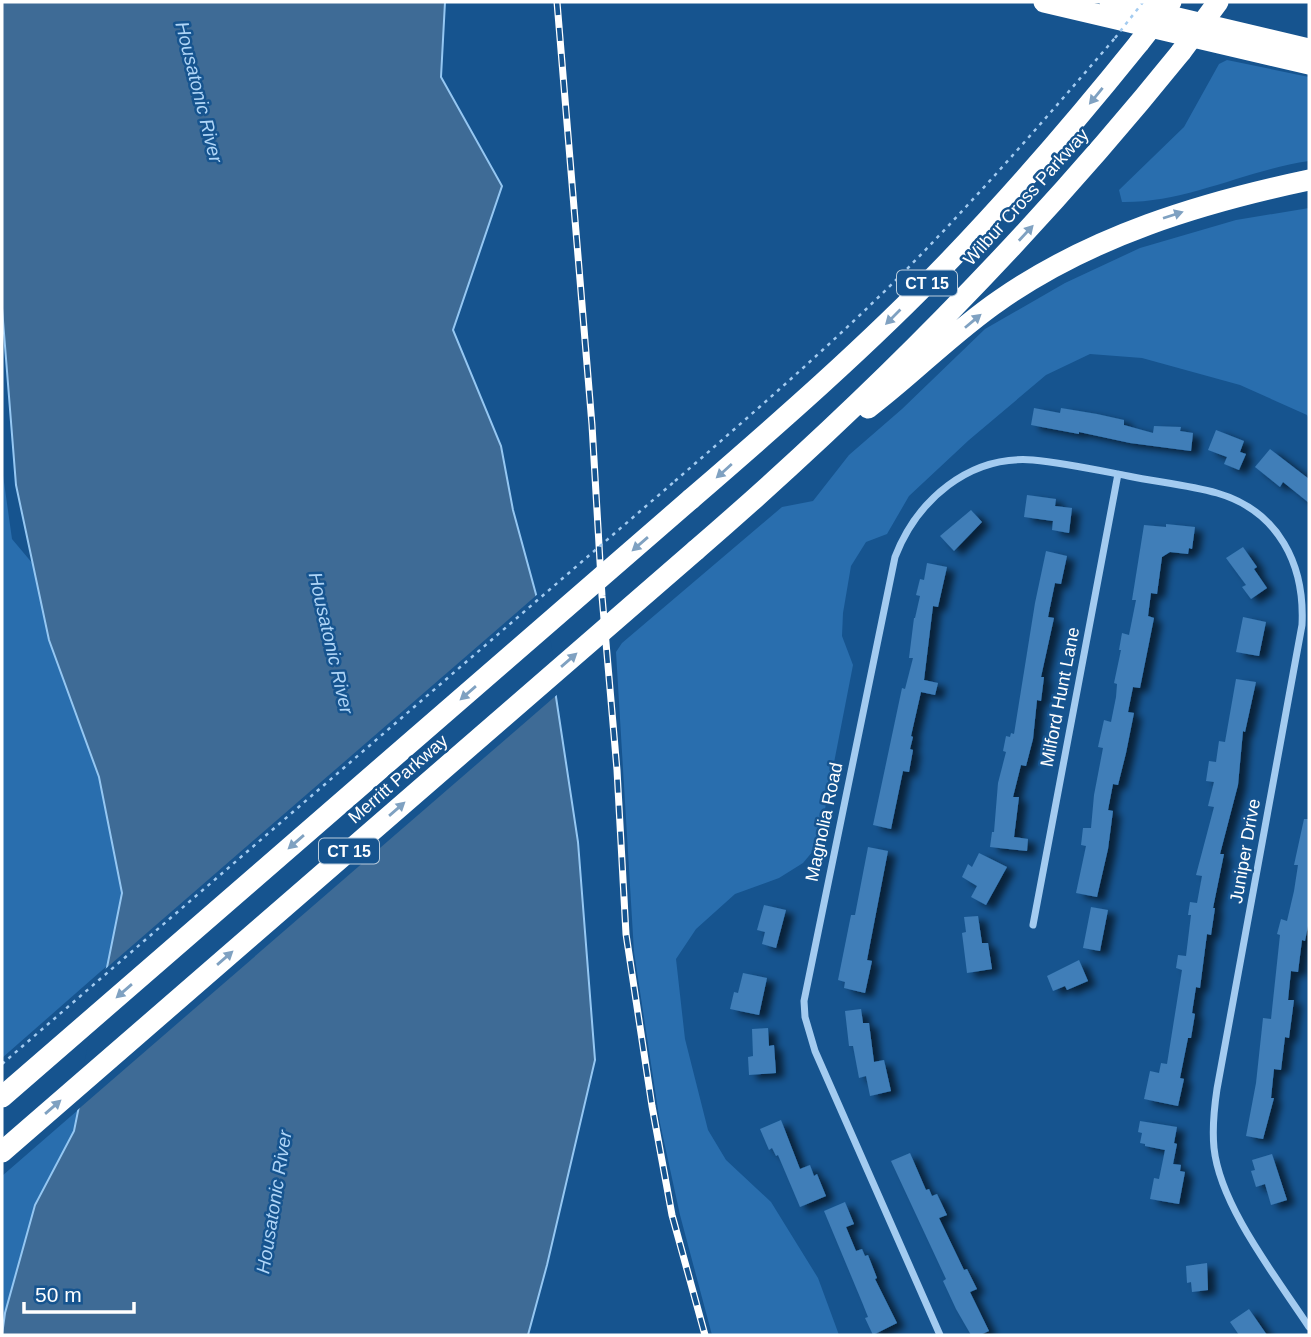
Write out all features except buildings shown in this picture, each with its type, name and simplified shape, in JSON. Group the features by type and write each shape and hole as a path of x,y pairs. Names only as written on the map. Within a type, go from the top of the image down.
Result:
{"highway":[{"path":"1044,2 1309,64"},
{"path":"1110,2 1309,49"},
{"name":"Wilbur Cross Parkway","path":"691,499 834,373 947,263 1051,150 1171,2"},
{"name":"Wilbur Cross Parkway","path":"696,550 786,471 934,329 1008,253 1080,174 1181,52 1218,2"},
{"path":"786,471 902,382 997,302 1048,270 1103,242 1168,217 1232,198 1309,180"},
{"name":"Merritt Parkway","path":"2,1097 691,499"},
{"name":"Merritt Parkway","path":"2,1152 696,550"}],"street":[{"name":"Magnolia Road","path":"940,1335 809,1034 804,1000 895,556 910,524 923,507 949,484 981,467 1033,460 1118,474"},
{"name":"Milford Hunt Lane","path":"1033,925 1118,474"},
{"name":"Juniper Drive","path":"1118,474 1216,493 1236,500 1268,523 1281,538 1291,554 1301,586 1302,625 1217,1089 1213,1130 1217,1166 1229,1201 1309,1327"}],"path":[{"path":"2,1064 811,360 901,275 1012,157 1143,2"}],"shaded area":[{"path":"1227,60 1309,77 1309,161 1262,171 1193,192 1146,201 1122,202 1119,190 1184,127 1219,64"},
{"path":"1309,208 1309,419 1307,415 1240,385 1142,358 1090,354 1046,375 969,440 909,496 887,534 866,542 851,566 842,636 853,665 818,845 803,863 779,878 735,894 696,929 676,959 685,1039 708,1130 726,1160 771,1202 818,1278 839,1335 712,1335 680,1215 660,1123 634,952 616,652 622,643 782,507 813,501 849,455 902,409 985,329 1065,283 1140,248 1236,220"},
{"path":"2,468 12,539 33,564 49,640 99,777 122,893 108,965 2,1058"},
{"path":"78,1110 74,1131 35,1205 5,1313 2,1335 2,1176"}],"water":[{"name":"Housatonic River","path":"2,2 445,2 441,77 502,186 453,330 501,446 513,510 546,631 578,842 595,1060 528,1335 2,1335 5,1313 35,1205 74,1131 122,893 99,777 49,640 16,485 2,308"}],"pier":[{"path":"539,593 549,630 559,693 74,1113 103,971"}],"railway":[{"path":"557,2 592,425 626,934 652,1106 672,1215 705,1335"}]}
